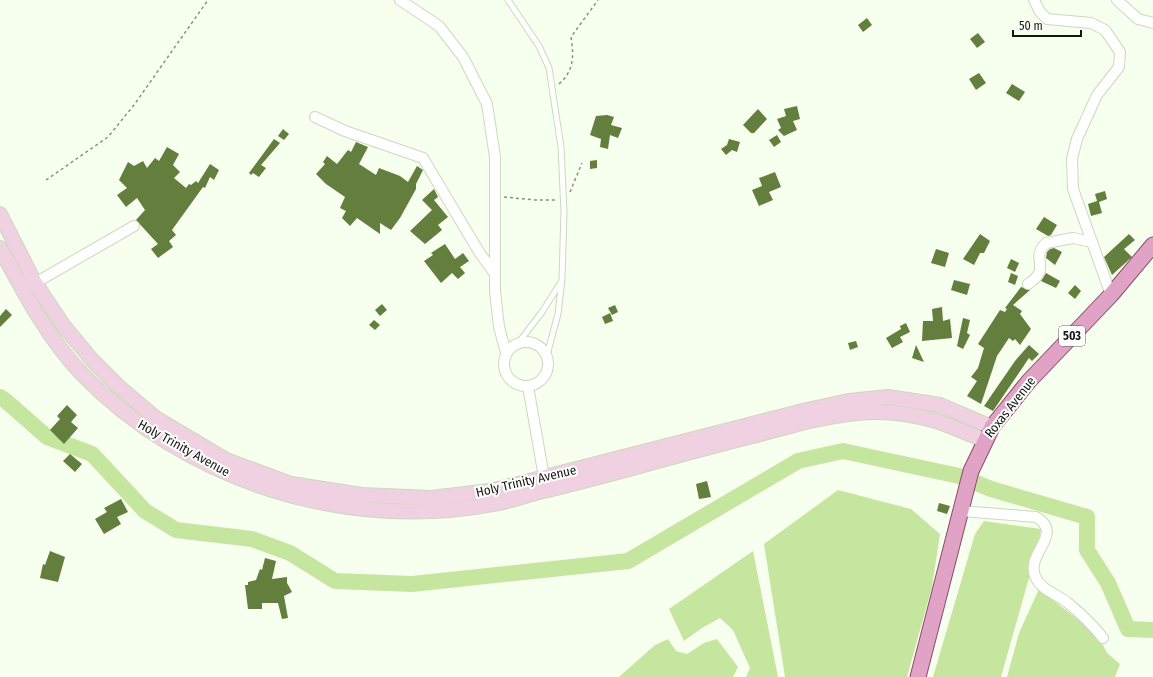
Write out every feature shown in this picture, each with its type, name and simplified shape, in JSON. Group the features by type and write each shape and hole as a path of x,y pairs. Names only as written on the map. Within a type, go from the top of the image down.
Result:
{"main road":[{"name":"Holy Trinity Avenue","path":"0,214 35,283 63,324 92,360 118,386 157,419 226,460 292,484 362,495 430,498 546,484"},
{"name":"Roxas Avenue","path":"918,677 971,471 988,433 1029,381 1111,295 1153,245"},
{"name":"Holy Trinity Avenue","path":"0,248 22,290 51,335 79,371 111,403 149,431 218,470 288,496 359,508 428,511 494,504 546,484 807,410 849,401 887,404 936,421 988,433"}],"street":[{"path":"400,0 439,26 463,57 487,104 495,157 495,274 499,327 506,353 504,367 508,378 519,386 536,384 543,379 549,364 547,355 543,348 536,343 527,341 519,342 512,346 506,353"},
{"path":"1034,0 1040,12 1047,19 1091,23 1105,30 1120,52 1119,66 1097,95 1077,139 1072,159 1073,189 1111,295"},
{"path":"1117,0 1138,19 1153,23"},
{"path":"315,117 345,131 423,158 479,252 495,274"},
{"path":"35,283 134,226"},
{"path":"1028,284 1038,278 1040,274 1039,252 1046,243 1073,238 1092,242"},
{"path":"528,386 546,484"},
{"path":"962,507 1036,517 1044,521 1047,527 1048,535 1036,557 1033,571 1037,582 1068,602 1097,630 1102,638"}],"lane":[{"path":"508,0 539,46 550,68 561,147 563,200 562,279 558,314 547,355"},
{"path":"519,342 542,312 562,279"}],"path":[{"path":"46,180 108,137 134,105 208,0"},
{"path":"553,90 568,76 573,54 571,37 598,0"},
{"path":"495,196 535,200 563,200 573,190 582,163"}],"shaded area":[{"path":"838,490 911,509 940,534 932,587 907,677 785,677 764,544"},
{"path":"984,521 1041,529 1038,546 1001,677 933,677 975,534"},
{"path":"753,551 778,677 746,677 750,668 733,630 720,618 702,628 684,641 669,609"},
{"path":"1039,589 1086,626 1102,643 1107,653 1120,664 1115,677 1007,677 1019,633"},
{"path":"668,639 676,651 687,654 704,643 717,639 738,667 733,677 619,677 655,645"}],"building":[{"path":"867,18 872,25 863,32 858,25"},
{"path":"978,33 985,42 977,48 970,39"},
{"path":"979,73 986,83 976,90 969,79"},
{"path":"1012,84 1025,92 1019,101 1006,93"},
{"path":"797,106 800,119 793,121 797,130 784,136 778,130 781,128 777,119 786,116 784,109"},
{"path":"758,109 767,119 754,133 751,133 743,125"},
{"path":"607,115 614,117 611,125 622,128 618,138 610,135 608,149 600,147 601,139 590,135 596,116"},
{"path":"283,129 289,134 284,140 278,136"},
{"path":"777,135 781,142 774,147 769,140"},
{"path":"274,139 280,143 261,165 266,168 259,177 253,173 251,175 249,173"},
{"path":"729,139 740,142 737,152 732,150 726,155 721,149 727,145"},
{"path":"356,142 368,147 359,164 376,175 379,168 400,176 408,182 417,166 423,170 416,184 416,189 400,218 391,230 380,223 380,234 357,218 350,226 342,218 346,211 340,208 345,197 326,184 316,174 325,164 323,162 327,156 337,164 348,150 351,152"},
{"path":"167,147 179,154 173,165 180,172 174,178 186,188 189,184 191,185 196,181 198,183 210,164 219,170 214,180 210,177 205,188 203,187 172,230 176,235 169,241 173,247 158,258 151,249 158,244 136,220 145,210 137,198 126,207 117,195 127,188 119,180 128,162 134,166 143,161 147,168 155,158 159,161"},
{"path":"597,160 597,168 590,169 590,161"},
{"path":"775,172 781,187 769,192 773,200 759,206 752,190 762,186 759,178"},
{"path":"434,189 438,197 434,200 448,217 438,225 442,230 425,244 410,231 432,210 422,200"},
{"path":"1105,191 1107,199 1099,202 1102,213 1091,216 1088,204 1097,201 1095,194"},
{"path":"1044,217 1057,225 1051,235 1048,236 1036,229"},
{"path":"980,234 990,241 984,253 980,253 974,265 963,259"},
{"path":"1129,234 1135,240 1124,249 1132,257 1112,275 1104,257"},
{"path":"445,244 455,259 463,253 469,261 460,267 465,273 458,279 452,273 441,283 424,261 433,255 431,253"},
{"path":"1054,248 1062,252 1055,265 1046,258 1047,252"},
{"path":"936,249 949,253 945,267 931,263"},
{"path":"1011,259 1019,263 1015,272 1007,268"},
{"path":"1011,273 1018,276 1015,285 1008,282"},
{"path":"1046,273 1060,281 1056,288 1041,281"},
{"path":"954,280 970,284 967,295 951,290"},
{"path":"1075,285 1081,291 1075,299 1068,293"},
{"path":"1021,287 1030,290 1013,305 1022,311 1020,314 1031,329 1020,345 1015,339 1013,341 1009,338 997,356 981,404 967,396 977,381 971,377 978,368 984,348 978,344 1000,310 1005,312 1007,309 1005,308"},
{"path":"382,304 387,310 380,316 375,310"},
{"path":"615,305 618,312 612,315 608,308"},
{"path":"942,307 943,321 950,319 952,338 922,341 923,321 933,321 932,309"},
{"path":"6,309 12,315 0,327 0,316"},
{"path":"610,313 613,321 605,324 602,317"},
{"path":"963,318 970,320 967,333 970,335 963,349 957,346"},
{"path":"374,320 380,325 375,330 369,325"},
{"path":"906,323 910,332 900,337 903,342 892,348 886,338 901,329 900,326"},
{"path":"856,341 858,347 850,350 848,343"},
{"path":"916,345 924,362 912,358"},
{"path":"1029,345 1039,354 1032,361 1029,358 993,411 984,406 1015,361"},
{"path":"67,405 77,415 71,422 78,428 64,444 50,430 60,419 57,416"},
{"path":"70,454 82,464 75,472 63,461"},
{"path":"707,481 711,497 699,499 696,484"},
{"path":"121,499 128,512 117,517 121,524 104,534 95,519 107,512 104,508"},
{"path":"939,503 950,506 947,514 937,511"},
{"path":"50,551 65,557 58,582 40,578 43,564 45,565"},
{"path":"265,558 276,561 272,579 287,577 287,583 292,592 284,596 288,618 282,619 278,603 262,603 262,609 248,609 245,585 248,585 248,582 256,580 260,569 262,570"}],"waterway":[{"path":"0,397 47,437 92,454 145,511 176,530 252,539 290,553 335,581 412,584 628,561 798,461 843,451 959,476 991,489 1087,517 1087,550 1108,583 1128,629 1153,630"}]}
